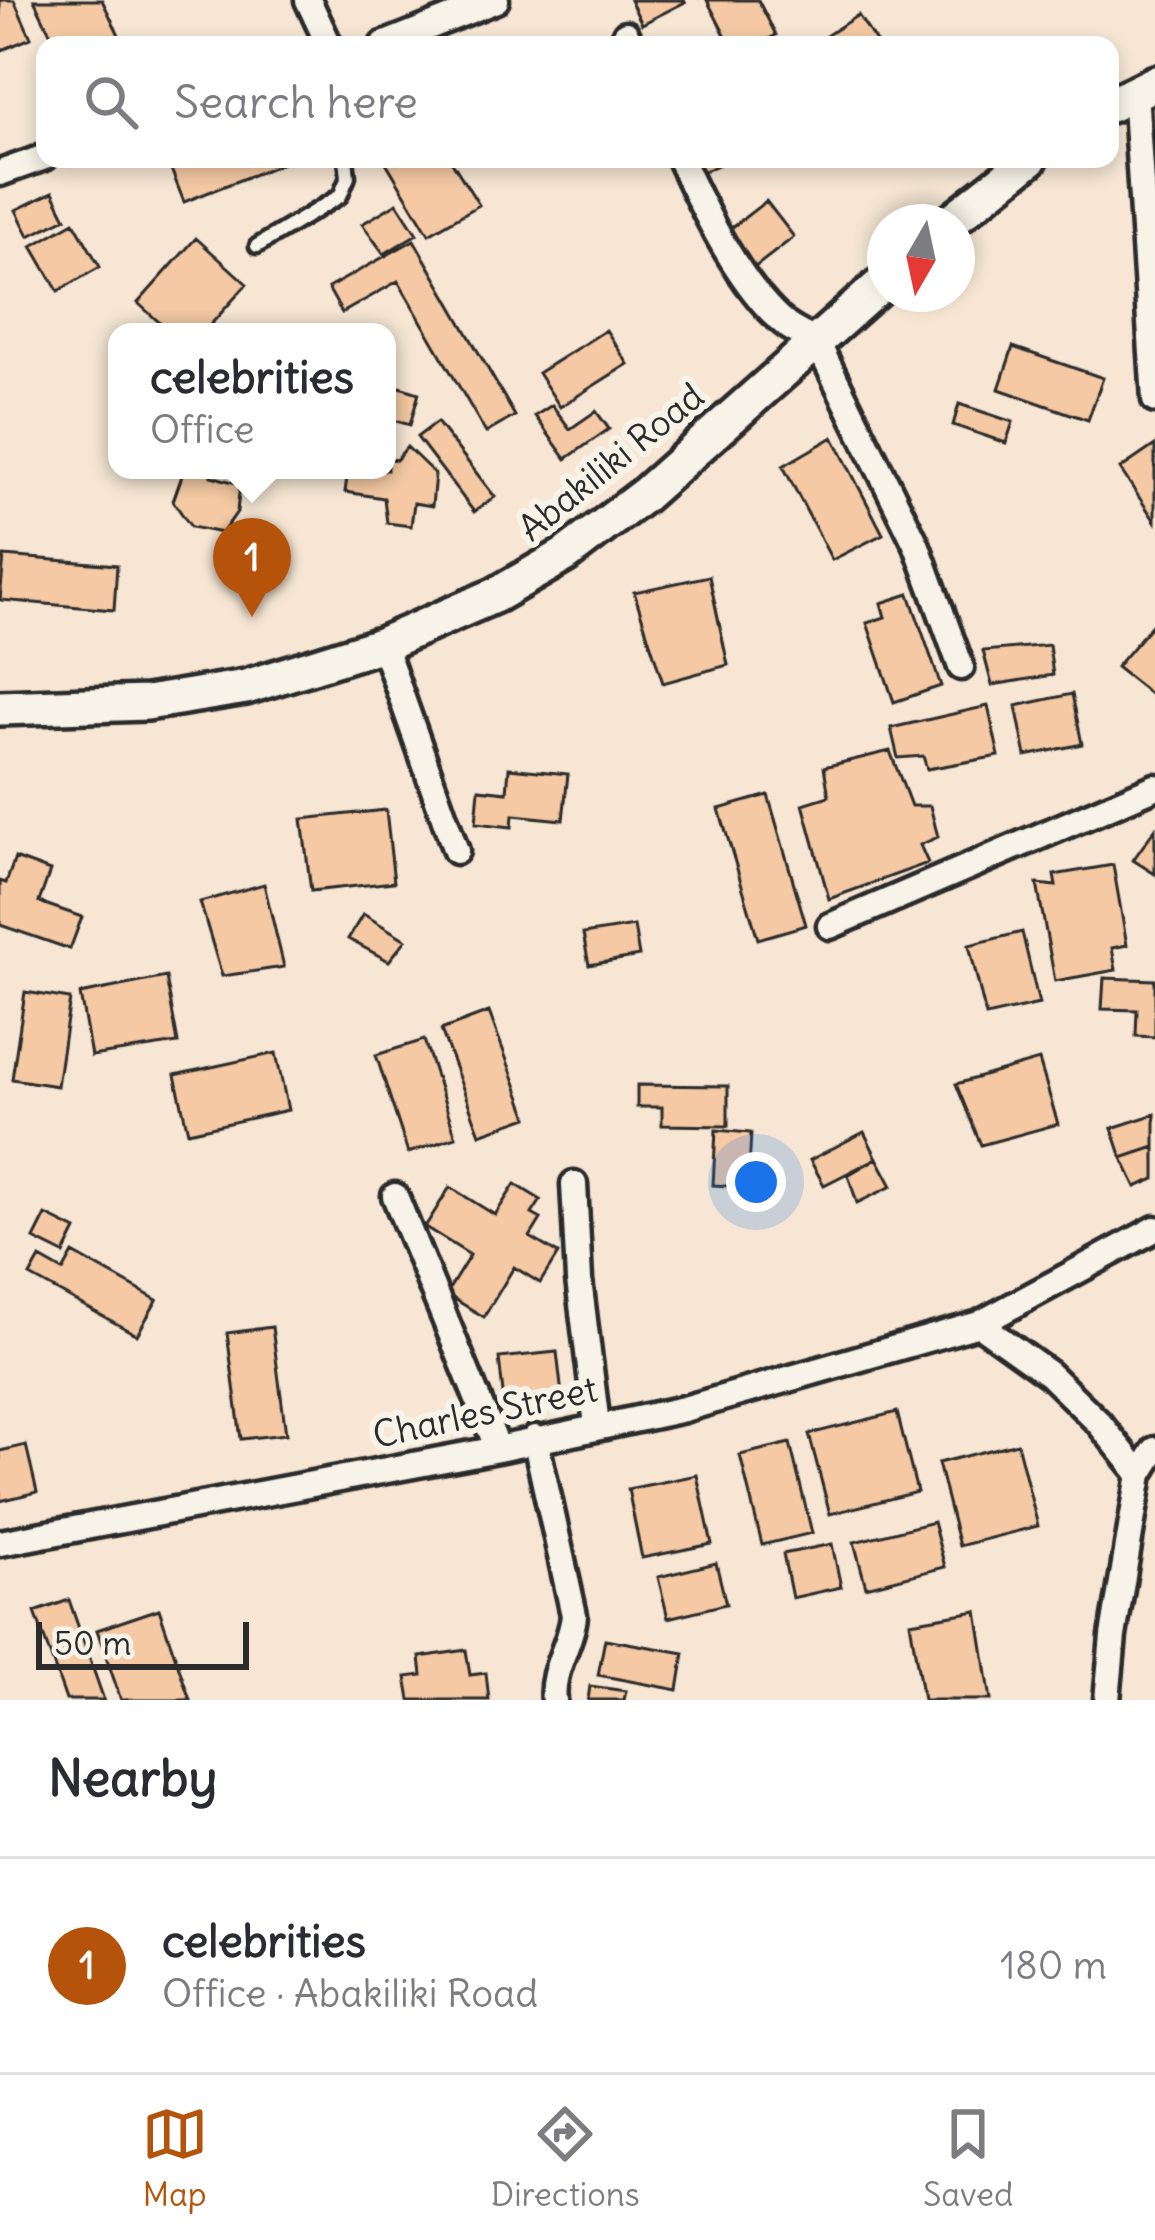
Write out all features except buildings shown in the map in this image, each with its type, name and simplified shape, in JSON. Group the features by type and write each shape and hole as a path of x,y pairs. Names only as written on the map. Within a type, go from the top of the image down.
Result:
{"main road":[{"path":"973,204 1019,168"},
{"name":"Abakiliki Road","path":"2,702 89,708 207,694 285,677 383,644 496,595 565,555 644,495 867,296"}],"street":[{"path":"308,0 325,36"},
{"path":"406,36 496,0"},
{"path":"1133,93 1155,400"},
{"path":"0,172 36,161"},
{"path":"684,168 711,223 764,301 785,324 817,342 917,545 962,667"},
{"path":"383,644 456,850"},
{"path":"830,926 1155,787"},
{"path":"574,1184 579,1280 597,1425"},
{"path":"395,1196 498,1448"},
{"name":"Charles Street","path":"0,1543 684,1408 979,1324 1155,1229"},
{"path":"979,1324 1049,1374 1140,1474"},
{"path":"535,1438 574,1615 573,1632 553,1687 554,1700"},
{"path":"1107,1700 1140,1474 1155,1450"}],"lane":[{"path":"257,246 340,196 347,168"}],"place":[{"name":"celebrities","path":"252,617"}]}
